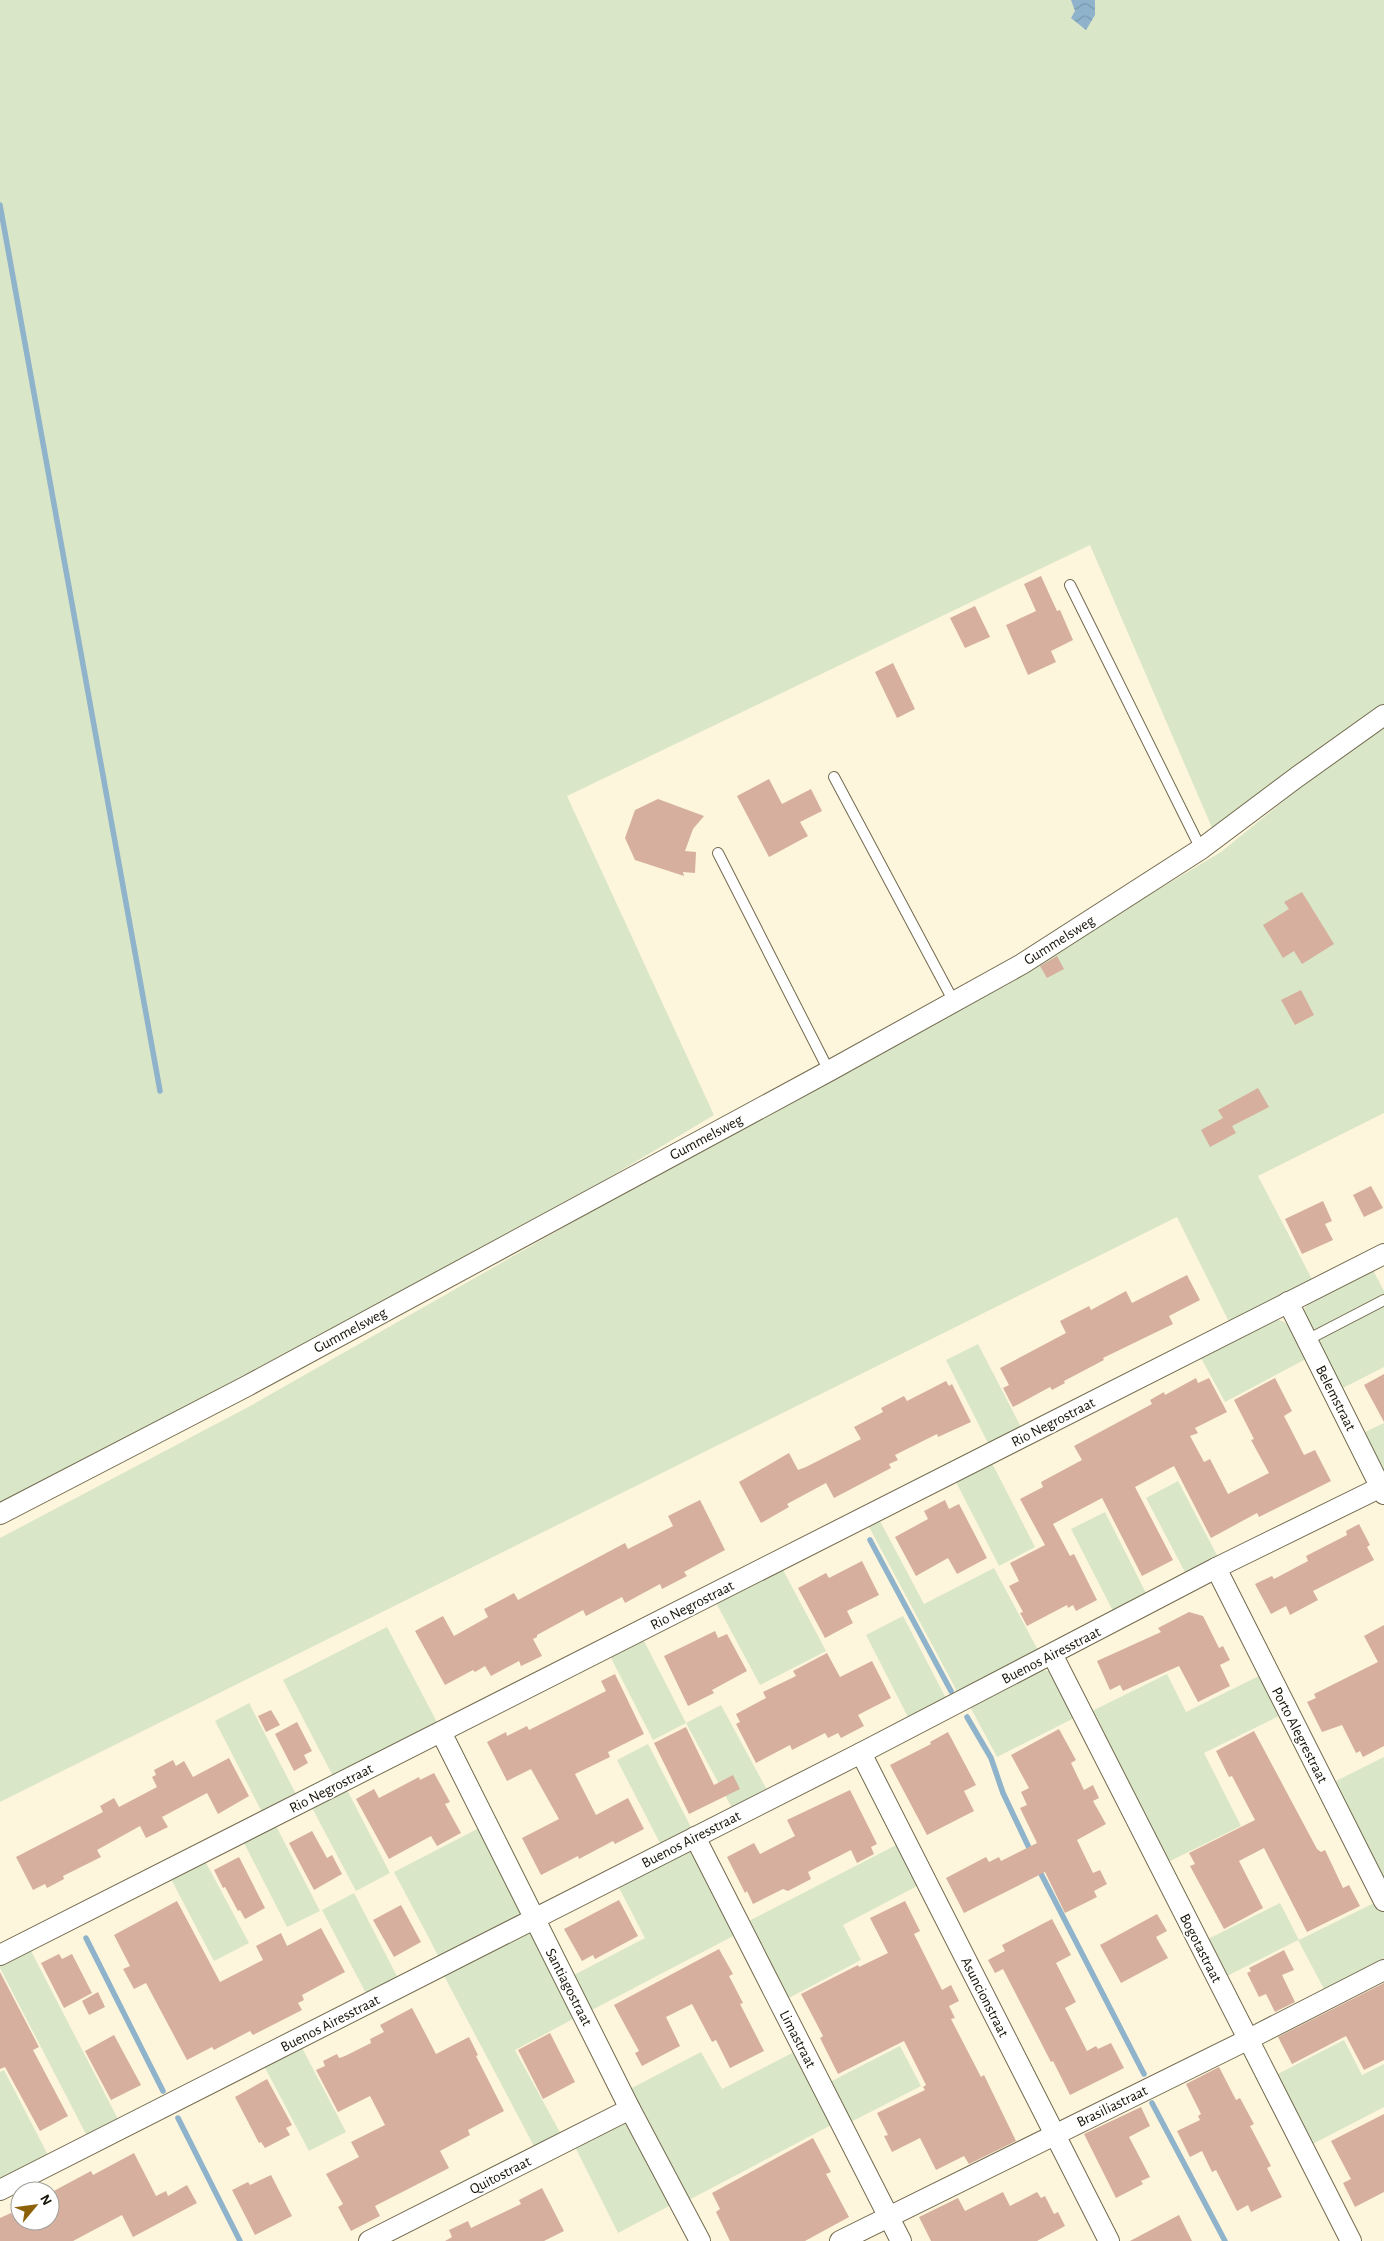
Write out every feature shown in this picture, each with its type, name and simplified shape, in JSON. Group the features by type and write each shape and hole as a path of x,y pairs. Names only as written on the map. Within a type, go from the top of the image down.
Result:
{"street":[{"name":"Gummelsweg","path":"0,1514 247,1386 829,1071 1022,964 1201,849 1384,715"},
{"name":"Rio Negrostraat","path":"0,1955 1384,1254"},
{"name":"Belemstraat","path":"1288,1302 1382,1490"},
{"name":"Buenos Airesstraat","path":"0,2190 861,1752 1216,1568 1382,1490"},
{"name":"Porto Alegrestraat","path":"1216,1568 1384,1901"},
{"name":"Bogotastraat","path":"1052,1654 1350,2241"},
{"name":"Santiagostraat","path":"441,1732 630,2109 700,2241"},
{"name":"Asuncionstraat","path":"861,1752 1109,2241"},
{"name":"Limastraat","path":"696,1836 901,2241"},
{"name":"Brasiliastraat","path":"840,2241 1247,2040 1384,1970"},
{"name":"Quitostraat","path":"369,2241 630,2109"}],"lane":[{"path":"1070,585 1201,849"},
{"path":"834,777 954,1002"},
{"path":"718,853 829,1071"},
{"path":"1307,1340 1384,1300"}],"green space":[{"path":"0,0 1384,0 1384,706 1213,830 1090,545 567,796 714,1115 245,1395 0,1522"},
{"path":"1384,727 1384,1113 1258,1176 1314,1283 1231,1326 1177,1217 0,1802 0,1538 252,1405 724,1136 1023,970 1221,852 1302,786"},
{"path":"1373,1270 1384,1291 1384,1367 1341,1389 1306,1319 1304,1309 1309,1303"},
{"path":"1279,1320 1292,1330 1306,1359 1225,1402 1201,1358 1271,1321"},
{"path":"978,1344 1023,1431 990,1447 946,1360"},
{"path":"1384,1423 1384,1478 1361,1434"},
{"path":"992,1463 1035,1547 999,1566 956,1482"},
{"path":"1178,1481 1220,1561 1188,1578 1146,1498"},
{"path":"1105,1512 1149,1599 1115,1615 1071,1529"},
{"path":"880,1521 924,1604 994,1568 1039,1652 958,1693 869,1527"},
{"path":"781,1566 826,1651 760,1685 715,1601"},
{"path":"903,1616 947,1700 909,1719 866,1635"},
{"path":"387,1627 439,1726 335,1780 283,1680"},
{"path":"643,1639 686,1723 653,1740 610,1656"},
{"path":"1038,1669 1052,1672 1078,1716 997,1757 968,1703"},
{"path":"1167,1674 1186,1712 1263,1674 1283,1714 1204,1753 1241,1826 1166,1863 1088,1713"},
{"path":"249,1703 297,1796 263,1814 215,1721"},
{"path":"721,1705 767,1790 732,1808 686,1723"},
{"path":"648,1744 693,1831 662,1847 617,1760"},
{"path":"1384,1757 1384,1889 1330,1784"},
{"path":"346,1788 390,1873 356,1891 311,1806"},
{"path":"275,1824 320,1911 287,1927 243,1841"},
{"path":"481,1827 524,1912 520,1921 441,1961 394,1872"},
{"path":"900,1843 921,1884 843,1925 861,1960 785,2000 745,1923"},
{"path":"688,1850 696,1854 739,1933 590,2011 572,1976 645,1938 616,1882"},
{"path":"205,1861 249,1943 214,1961 171,1879"},
{"path":"354,1893 399,1980 368,1997 322,1910"},
{"path":"1378,1901 1384,1912 1384,1962 1325,1991 1298,1940 1223,1978 1204,1941 1280,1903 1299,1940"},
{"path":"528,1932 533,1935 577,2017 515,2050 562,2136 536,2150 442,1972"},
{"path":"30,1949 119,2121 88,2138 0,1968 0,1965"},
{"path":"1344,2040 1362,2075 1384,2064 1384,2107 1307,2147 1272,2077"},
{"path":"299,2042 346,2132 309,2151 262,2062"},
{"path":"900,2046 921,2086 847,2124 826,2084"},
{"path":"796,2051 835,2123 687,2201 628,2090 701,2052 722,2089"},
{"path":"4,2070 49,2157 0,2183 0,2072"},
{"path":"630,2121 671,2205 618,2233 575,2147 623,2122"}],"water":[{"path":"1071,0 1095,0 1095,15 1086,30 1071,18 1075,11"}],"building":[{"path":"1041,576 1057,611 1060,610 1073,640 1051,651 1056,662 1028,675 1006,625 1036,611 1024,584"},
{"path":"975,606 990,637 965,648 950,618"},
{"path":"893,663 915,709 897,718 875,672"},
{"path":"769,779 782,804 811,789 822,811 800,822 808,836 769,857 737,796"},
{"path":"658,799 704,816 693,829 685,851 696,852 695,873 683,872 684,876 635,860 625,838 635,810"},
{"path":"1302,892 1334,944 1302,964 1294,951 1283,958 1263,925 1289,909 1284,902"},
{"path":"1057,956 1064,969 1047,978 1040,966"},
{"path":"1301,990 1314,1015 1295,1025 1281,1000"},
{"path":"1258,1088 1269,1107 1232,1126 1236,1133 1210,1147 1201,1130 1223,1118 1218,1110"},
{"path":"1371,1186 1383,1208 1364,1217 1353,1195"},
{"path":"1323,1201 1332,1221 1325,1224 1333,1240 1302,1254 1285,1219"},
{"path":"1187,1275 1200,1300 1169,1316 1173,1324 1103,1358 1104,1360 1064,1381 1065,1383 1052,1390 1050,1387 1013,1407 1003,1388 1009,1385 1000,1368 1066,1333 1060,1321 1089,1306 1091,1310 1126,1291 1132,1303"},
{"path":"1384,1374 1384,1422 1364,1385"},
{"path":"1196,1378 1198,1383 1209,1378 1227,1412 1195,1428 1198,1433 1190,1436 1204,1462 1210,1459 1228,1494 1269,1473 1251,1440 1254,1439 1234,1400 1275,1378 1292,1411 1284,1416 1304,1455 1315,1450 1331,1481 1259,1517 1257,1513 1211,1538 1174,1466 1135,1487 1173,1560 1142,1576 1102,1498 1053,1524 1070,1556 1074,1554 1097,1600 1076,1611 1073,1605 1068,1608 1067,1605 1027,1626 1020,1613 1023,1612 1009,1586 1019,1581 1010,1563 1045,1545 1020,1499 1043,1487 1041,1482 1082,1460 1074,1446 1152,1404 1150,1400 1164,1392 1165,1395"},
{"path":"946,1381 949,1386 952,1384 971,1422 938,1437 937,1434 895,1455 898,1460 889,1464 891,1468 834,1498 826,1483 787,1504 789,1507 761,1523 739,1482 789,1453 798,1470 806,1467 861,1439 854,1427 883,1412 881,1408 904,1396 907,1401"},
{"path":"700,1500 725,1550 684,1572 687,1576 662,1589 660,1584 625,1603 622,1597 586,1616 583,1610 537,1635 533,1639 542,1656 521,1666 519,1661 491,1676 485,1666 475,1672 473,1670 445,1685 415,1631 443,1616 454,1636 488,1617 484,1609 514,1593 518,1600 625,1543 628,1549 673,1526 668,1516"},
{"path":"945,1500 949,1509 959,1504 987,1558 957,1574 948,1558 916,1576 895,1537 928,1519 924,1511"},
{"path":"1359,1524 1370,1545 1367,1547 1374,1560 1313,1591 1318,1600 1290,1615 1286,1606 1271,1614 1255,1584 1272,1576 1274,1579 1308,1561 1306,1556 1347,1535 1346,1531"},
{"path":"862,1561 879,1595 847,1611 853,1623 825,1638 798,1588 826,1573 829,1578"},
{"path":"1189,1612 1203,1616 1219,1648 1223,1646 1230,1660 1220,1665 1230,1686 1198,1702 1179,1666 1123,1691 1120,1685 1110,1690 1097,1661 1161,1632 1158,1628"},
{"path":"1384,1625 1384,1746 1363,1757 1360,1751 1356,1753 1342,1725 1322,1732 1307,1702 1316,1698 1314,1694 1378,1662 1364,1636"},
{"path":"715,1631 718,1638 727,1634 747,1671 712,1690 714,1693 688,1706 664,1656"},
{"path":"827,1653 840,1677 872,1661 891,1698 858,1715 864,1726 841,1738 838,1733 828,1738 825,1733 792,1750 790,1745 756,1763 736,1724 740,1722 736,1714 766,1698 763,1692 796,1676 793,1671"},
{"path":"615,1674 644,1734 608,1752 610,1757 575,1774 596,1815 628,1798 644,1829 615,1844 613,1841 579,1859 578,1856 541,1875 522,1838 559,1819 531,1769 507,1781 487,1742 506,1732 507,1736 527,1726 529,1730 606,1691 601,1681"},
{"path":"271,1710 280,1725 266,1732 258,1716"},
{"path":"297,1722 312,1751 304,1755 308,1763 294,1771 275,1734"},
{"path":"686,1727 714,1785 733,1775 740,1789 689,1814 654,1743"},
{"path":"1059,1729 1076,1760 1071,1763 1084,1790 1093,1785 1099,1798 1093,1801 1106,1824 1077,1840 1093,1873 1100,1870 1107,1884 1094,1891 1097,1897 1065,1913 1045,1872 964,1913 946,1878 986,1857 989,1862 999,1857 1001,1861 1037,1843 1020,1808 1027,1805 1021,1792 1029,1788 1011,1755"},
{"path":"1254,1731 1317,1849 1321,1852 1325,1850 1343,1888 1349,1885 1360,1906 1307,1932 1264,1848 1239,1861 1263,1908 1224,1929 1190,1866 1195,1864 1189,1853 1255,1820 1232,1776 1229,1777 1216,1751"},
{"path":"948,1732 976,1785 964,1791 974,1811 927,1835 890,1765 931,1744 930,1742"},
{"path":"229,1758 249,1796 218,1814 207,1793 162,1817 168,1827 146,1838 140,1826 97,1850 101,1857 63,1876 64,1879 47,1888 45,1884 33,1890 16,1857 103,1812 100,1806 114,1798 119,1807 157,1787 152,1777 156,1775 154,1770 173,1760 176,1766 184,1761 193,1777"},
{"path":"434,1773 450,1802 445,1804 461,1833 437,1846 431,1836 389,1859 356,1799 374,1789 379,1798 419,1777 420,1780"},
{"path":"850,1790 877,1844 871,1847 874,1854 857,1863 851,1850 808,1872 811,1879 788,1891 783,1889 753,1904 747,1891 745,1893 727,1857 754,1843 760,1854 795,1836 787,1820"},
{"path":"312,1831 327,1858 332,1855 342,1874 314,1890 289,1843"},
{"path":"239,1857 265,1908 245,1919 240,1910 238,1911 225,1887 223,1888 214,1870"},
{"path":"619,1900 638,1936 595,1959 593,1955 582,1961 564,1929"},
{"path":"177,1901 220,1982 263,1960 256,1946 281,1933 287,1946 321,1928 345,1972 302,1995 304,2000 298,2003 302,2010 253,2035 250,2031 214,2050 212,2047 187,2060 146,1983 134,1989 123,1969 130,1966 114,1935"},
{"path":"905,1901 920,1931 914,1934 942,1990 951,1985 959,2001 949,2006 955,2018 951,2019 981,2077 984,2075 1016,2141 969,2164 964,2156 936,2170 920,2138 892,2152 884,2136 888,2135 877,2113 925,2090 923,2087 926,2085 904,2041 838,2074 820,2038 823,2036 801,1994 858,1965 859,1967 888,1953 870,1918"},
{"path":"401,1905 421,1942 394,1957 373,1920"},
{"path":"1157,1914 1167,1931 1156,1937 1168,1958 1121,1983 1100,1945"},
{"path":"1052,1919 1071,1955 1056,1963 1076,2002 1065,2008 1087,2051 1096,2046 1098,2049 1111,2043 1124,2068 1070,2095 1003,1969 995,1973 988,1960 1005,1951 1002,1945"},
{"path":"719,1949 733,1974 729,1976 743,2003 740,2004 764,2051 730,2068 716,2040 712,2042 692,2004 666,2017 680,2046 642,2066 635,2053 639,2051 614,2005"},
{"path":"1284,1950 1294,1970 1282,1975 1295,2002 1275,2012 1266,1994 1259,1997 1247,1973 1251,1971 1249,1968"},
{"path":"59,1954 62,1959 72,1954 92,1993 64,2008 41,1963"},
{"path":"0,1972 39,2047 33,2050 68,2116 40,2131 5,2067 0,2069"},
{"path":"1384,1983 1384,2060 1364,2070 1346,2036 1292,2064 1278,2037"},
{"path":"98,1992 105,2007 89,2015 82,2001"},
{"path":"412,2008 436,2054 469,2037 478,2055 476,2056 504,2111 468,2130 470,2135 440,2151 449,2168 375,2206 380,2216 351,2231 338,2207 343,2204 326,2174 359,2157 351,2142 385,2125 370,2096 338,2112 316,2070 325,2066 323,2061 337,2054 339,2058 371,2043 370,2039 384,2032 380,2025"},
{"path":"550,2033 575,2082 543,2099 518,2050"},
{"path":"114,2035 141,2085 111,2100 85,2051"},
{"path":"1219,2067 1236,2100 1240,2098 1254,2124 1250,2126 1271,2166 1267,2168 1282,2197 1251,2212 1248,2205 1237,2211 1216,2170 1212,2172 1202,2151 1190,2157 1177,2131 1200,2120 1198,2116 1201,2114 1186,2084"},
{"path":"267,2079 292,2125 286,2128 290,2135 265,2148 261,2142 259,2143 235,2097"},
{"path":"1141,2107 1150,2126 1129,2137 1150,2177 1141,2181 1143,2184 1116,2198 1084,2134"},
{"path":"1384,2114 1384,2192 1355,2207 1343,2183 1351,2179 1331,2141"},
{"path":"813,2138 831,2172 826,2174 849,2217 805,2241 730,2241 716,2212 720,2209 712,2193"},
{"path":"134,2153 156,2196 166,2191 168,2196 187,2185 197,2203 133,2237 122,2215 73,2241 0,2241 0,2218 10,2213 10,2231 60,2231 60,2188 91,2171 93,2175"},
{"path":"271,2175 292,2216 255,2235 232,2190 248,2182 250,2185"},
{"path":"542,2188 564,2231 544,2241 445,2241 452,2237 449,2230 468,2221 471,2228 521,2204 519,2200"},
{"path":"1003,2192 1010,2206 1037,2192 1041,2198 1045,2196 1054,2214 1058,2212 1065,2226 1037,2241 931,2241 919,2217 958,2198 965,2211"},
{"path":"1179,2215 1192,2241 1130,2241"}],"waterway":[{"path":"0,205 160,1091"},
{"path":"870,1540 951,1691"},
{"path":"967,1717 991,1758 1003,1793 1031,1852"},
{"path":"1038,1868 1144,2074"},
{"path":"86,1938 163,2091"},
{"path":"1152,2103 1225,2241"},
{"path":"178,2118 240,2241"}]}
